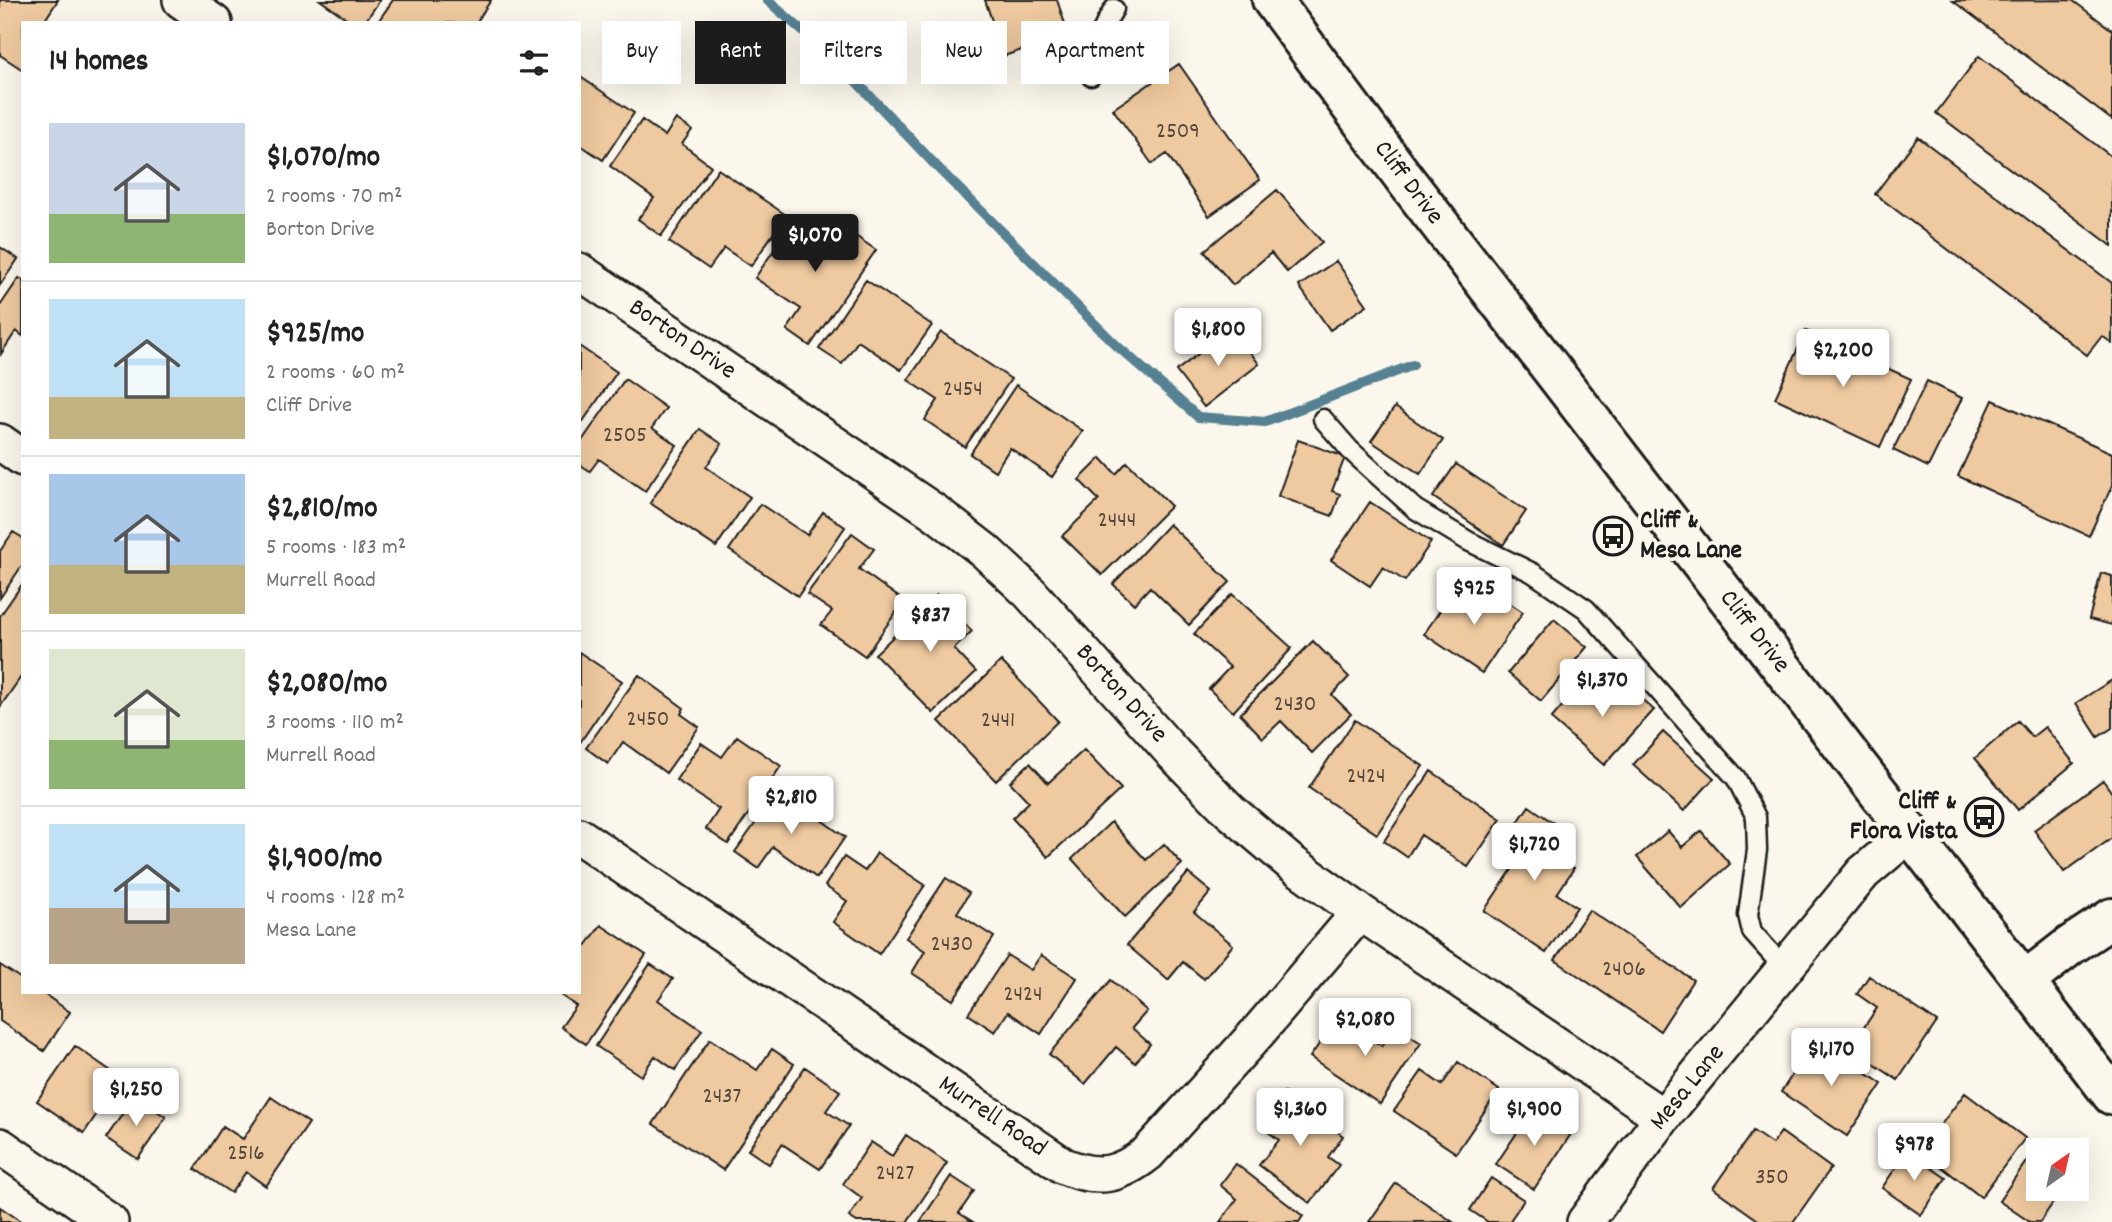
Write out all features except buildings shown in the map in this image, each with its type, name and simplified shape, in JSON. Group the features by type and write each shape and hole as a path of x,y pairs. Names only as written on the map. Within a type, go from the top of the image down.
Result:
{"main road":[{"name":"Cliff Drive","path":"1272,0 1407,182 2112,1095"},
{"path":"2025,981 2071,945 2112,918"}],"street":[{"path":"181,0 211,21"},
{"name":"Borton Drive","path":"581,272 936,513 985,551 1030,593 1174,754 1230,811 1290,862 1663,1117"},
{"path":"0,442 21,457"},
{"name":"Mesa Lane","path":"1585,1222 1663,1117 1863,873 1909,834"},
{"name":"Murrell Road","path":"581,837 1064,1166 1081,1173 1099,1175 1133,1165 1148,1153 1258,1032 1360,912"},
{"path":"0,1146 110,1222"}],"lane":[{"path":"1106,21 1116,3"},
{"path":"1323,419 1350,450 1415,509 1468,541 1533,573 1586,609 1736,778 1756,817 1757,850 1748,915 1752,932 1785,969"}],"waterway":[{"path":"767,0 835,59 941,171 1116,345 1198,417 1265,422 1413,365"}],"place":[{"name":"Cliff & Mesa Lane","path":"1613,536"},
{"name":"Cliff & Flora Vista","path":"1984,817"}]}
